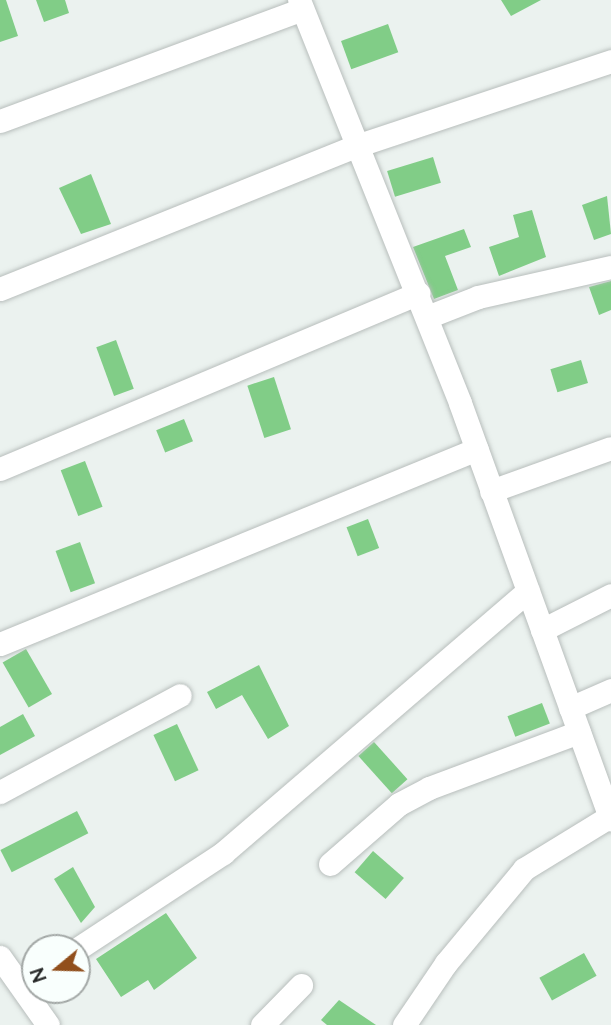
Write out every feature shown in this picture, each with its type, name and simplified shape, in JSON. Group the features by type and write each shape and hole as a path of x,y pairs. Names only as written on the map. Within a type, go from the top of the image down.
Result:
{"street":[{"path":"0,121 301,4 418,293 610,819 524,869 446,963 404,1025"},
{"path":"0,289 359,145 611,61"},
{"path":"427,317 469,299 611,267"},
{"path":"0,469 418,293"},
{"path":"491,491 611,448"},
{"path":"0,644 477,449"},
{"path":"91,940 223,853 380,723 454,648 528,591"},
{"path":"542,630 611,595"},
{"path":"569,708 611,690"},
{"path":"0,792 180,695"},
{"path":"330,864 398,804 579,732"},
{"path":"0,957 21,975"},
{"path":"262,1025 301,985"},
{"path":"38,1004 48,1025"}],"building":[{"path":"0,0 6,0 18,36 0,42"},
{"path":"36,0 65,0 69,13 44,22"},
{"path":"501,0 541,0 511,16"},
{"path":"388,24 398,52 351,69 341,41"},
{"path":"433,157 441,183 395,197 387,171"},
{"path":"91,174 111,224 81,234 59,188"},
{"path":"607,196 611,234 594,240 582,205"},
{"path":"532,210 546,257 499,276 489,247 519,237 513,215"},
{"path":"464,229 471,247 445,256 458,290 434,299 413,247"},
{"path":"611,281 611,310 599,315 589,287"},
{"path":"116,340 134,389 114,396 96,347"},
{"path":"581,360 588,383 557,392 550,369"},
{"path":"274,377 291,429 264,438 247,386"},
{"path":"184,419 193,441 165,452 156,430"},
{"path":"85,461 103,507 78,516 61,470"},
{"path":"368,519 379,548 358,556 347,527"},
{"path":"80,542 95,583 71,592 56,551"},
{"path":"26,649 52,694 29,708 3,662"},
{"path":"259,665 289,726 268,739 242,695 216,709 207,692"},
{"path":"542,703 550,724 515,737 507,716"},
{"path":"23,714 35,736 0,755 0,727"},
{"path":"177,724 199,770 175,781 153,735"},
{"path":"374,742 407,779 392,793 358,756"},
{"path":"77,811 88,833 12,872 0,850"},
{"path":"373,851 404,878 386,899 355,872"},
{"path":"73,867 95,907 81,923 54,879"},
{"path":"166,913 197,958 154,990 148,980 121,997 96,959"},
{"path":"584,953 597,976 552,1000 539,978"},
{"path":"339,1000 376,1025 327,1025 321,1020"}]}
